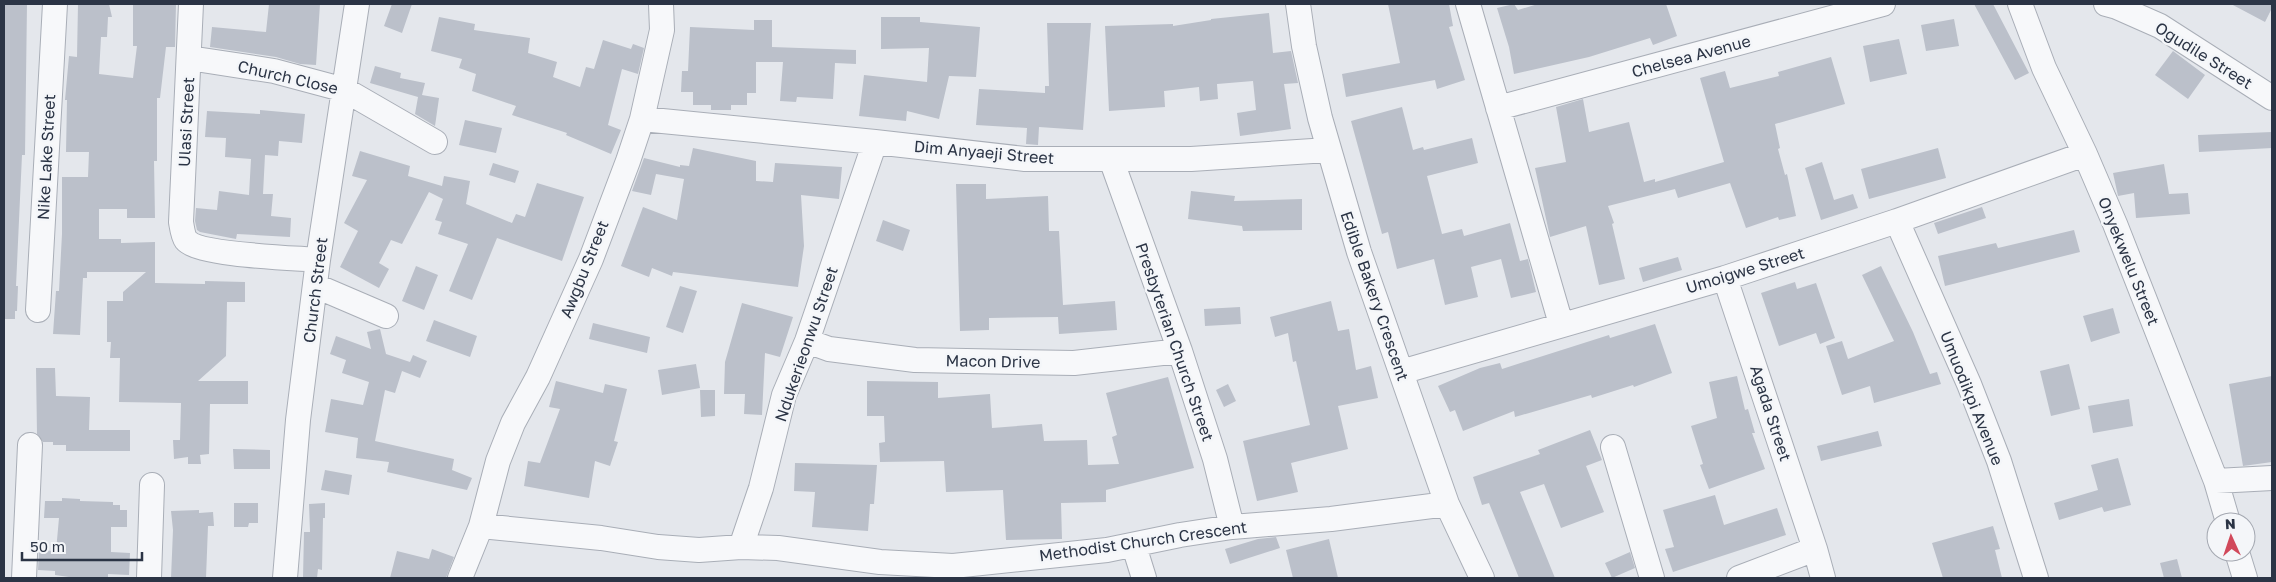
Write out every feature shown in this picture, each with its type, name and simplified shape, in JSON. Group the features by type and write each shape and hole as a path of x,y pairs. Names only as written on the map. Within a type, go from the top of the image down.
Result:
{"street":[{"name":"Nike Lake Street","path":"38,310 55,4"},
{"name":"Ulasi Street","path":"190,4 181,222 185,240 195,247 222,252 318,260"},
{"name":"Church Street","path":"285,578 298,420 318,260 358,4"},
{"name":"Awgbu Street","path":"460,578 481,526 498,461 513,423 538,377 591,259 642,119 662,30 661,4"},
{"name":"Edible Bakery Crescent","path":"1298,4 1304,46 1328,150 1359,252 1448,504 1482,578"},
{"path":"1468,4 1561,324"},
{"name":"Chelsea Avenue","path":"1498,108 1883,4"},
{"name":"Onyekwelu Street","path":"2020,4 2044,68 2086,154 2216,482 2225,512"},
{"name":"Ogudile Street","path":"2106,4 2160,26 2272,98"},
{"name":"Church Close","path":"189,58 274,71 345,90 435,142"},
{"name":"Dim Anyaeji Street","path":"642,119 1025,159 1191,159 1294,154 1328,150"},
{"name":"Ndukerieonwu Street","path":"741,547 761,488 784,395 807,341 875,142"},
{"name":"Umoigwe Street","path":"1401,372 1561,324 1725,278 1897,221 2086,154"},
{"name":"Presbyterian Church Street","path":"1111,159 1180,351 1215,459 1232,527"},
{"name":"Umuodikpi Avenue","path":"1897,221 1969,384 1999,461 2036,578"},
{"name":"Agada Street","path":"1725,278 1823,578"},
{"path":"316,286 386,316"},
{"name":"Macon Drive","path":"807,341 829,349 915,360 1074,363 1180,351"},
{"path":"24,578 30,445"},
{"path":"1613,447 1652,578"},
{"path":"2216,482 2272,478"},
{"path":"149,578 152,485"},
{"name":"Methodist Church Crescent","path":"481,526 602,538 658,547 699,550 741,547 778,548 955,572 1134,546 1180,535 1232,527 1331,518 1448,504"},
{"path":"1134,546 1144,578"},
{"path":"1738,578 1815,549"},
{"path":"2240,562 2245,578"}],"building":[{"path":"4,4 27,4 25,155 22,155 16,286 18,286 17,311 15,311 15,319 4,319"},
{"path":"78,4 109,4 112,17 108,17 107,37 101,37 99,74 133,78 137,46 133,46 133,4 176,4 175,47 166,47 160,98 157,98 157,161 154,161 155,218 127,218 127,209 99,209 99,239 121,239 121,243 155,242 155,283 205,284 205,281 245,282 245,302 227,302 226,356 198,381 248,381 248,404 210,404 209,454 200,455 201,464 188,464 188,457 174,459 173,440 180,440 181,403 119,402 120,358 110,358 111,342 107,342 107,301 123,301 123,292 146,272 87,272 87,278 83,278 80,335 53,334 56,291 59,291 62,177 88,177 89,152 66,152 67,100 65,100 69,56 77,57"},
{"path":"269,4 320,4 316,65 300,64 276,57 210,47 212,27 266,32"},
{"path":"392,4 412,4 402,33 384,26"},
{"path":"1388,4 1449,4 1453,26 1449,27 1465,80 1437,89 1435,80 1346,97 1342,74 1400,63"},
{"path":"1514,4 1518,10 1538,4 1666,4 1677,36 1653,45 1650,38 1589,57 1514,74 1509,47 1497,8"},
{"path":"1974,4 1993,4 2029,73 2015,80"},
{"path":"2231,4 2272,4 2272,8 2265,22"},
{"path":"1269,13 1273,53 1291,51 1298,83 1284,84 1291,129 1240,136 1237,113 1256,110 1253,81 1217,84 1218,99 1200,101 1199,87 1164,91 1165,107 1109,111 1105,26 1173,24 1173,26 1211,19"},
{"path":"439,17 475,24 474,30 530,38 528,53 557,62 553,77 580,87 586,67 594,69 603,40 631,49 633,44 644,48 638,74 622,69 608,125 621,130 611,154 566,135 567,133 512,115 516,106 472,91 476,74 459,68 462,59 431,51"},
{"path":"881,17 920,17 920,22 980,27 976,77 949,76 939,119 907,111 906,121 859,116 864,75 927,82 929,48 881,49"},
{"path":"1954,19 1959,46 1926,51 1921,25"},
{"path":"754,20 772,20 772,47 856,50 856,64 835,63 833,99 797,97 796,102 780,101 783,62 756,62 756,93 747,93 747,105 731,105 731,110 711,110 711,105 693,105 693,92 681,92 682,71 688,71 690,27 754,30"},
{"path":"1047,23 1091,23 1083,130 1039,127 1038,145 1026,144 1027,128 976,125 979,89 1045,93 1045,86 1049,86"},
{"path":"1899,39 1907,74 1870,82 1863,46"},
{"path":"2173,51 2205,75 2188,99 2155,75"},
{"path":"1831,57 1845,104 1775,124 1780,148 1778,149 1785,175 1787,174 1796,216 1779,220 1778,217 1746,228 1730,183 1678,198 1675,189 1608,206 1614,223 1612,224 1625,279 1599,285 1586,226 1550,237 1535,168 1566,162 1556,107 1583,99 1589,132 1629,122 1644,182 1655,179 1655,182 1724,162 1700,78 1725,71 1730,88 1779,76 1778,72"},
{"path":"375,66 401,73 400,78 425,83 422,95 439,98 435,126 415,114 418,97 370,83"},
{"path":"1402,107 1413,150 1423,147 1424,150 1472,138 1478,163 1427,176 1442,234 1462,229 1464,236 1510,223 1520,261 1528,259 1536,292 1511,298 1501,259 1471,267 1478,297 1445,305 1434,259 1397,269 1388,232 1382,234 1351,121"},
{"path":"260,110 305,114 302,143 279,141 278,156 265,155 263,194 273,194 271,216 291,218 290,237 237,234 236,239 200,232 197,230 195,221 196,208 217,210 219,191 249,195 251,159 225,157 226,138 205,137 207,111 260,114"},
{"path":"465,120 502,128 496,153 459,145"},
{"path":"2272,132 2272,148 2199,152 2198,135"},
{"path":"693,148 756,161 756,181 773,182 775,163 842,167 839,199 801,195 804,246 798,287 673,272 672,276 652,268 649,277 621,266 643,207 677,220 684,179 656,174 651,195 632,191 644,158 680,167 680,165 689,166"},
{"path":"1938,148 1946,178 1869,199 1861,169"},
{"path":"360,151 410,166 408,176 442,186 444,176 470,181 466,204 512,223 516,214 525,217 537,183 584,197 562,261 497,238 472,300 449,291 468,244 438,234 442,222 435,220 443,199 429,192 402,244 391,240 379,263 389,269 379,288 340,267 358,231 344,223 367,180 352,176"},
{"path":"1822,162 1834,200 1853,194 1858,208 1821,220 1805,168"},
{"path":"493,163 519,171 515,183 489,175"},
{"path":"2164,164 2169,194 2188,193 2190,214 2136,218 2134,193 2118,196 2113,173"},
{"path":"956,184 986,184 986,199 1048,196 1049,231 1059,231 1063,305 1115,301 1117,330 1059,334 1058,317 989,318 989,330 960,331"},
{"path":"1191,191 1235,196 1234,201 1302,199 1302,230 1243,231 1242,226 1188,219"},
{"path":"1982,207 1986,218 1938,234 1934,223"},
{"path":"883,220 910,230 903,251 876,241"},
{"path":"2074,230 2080,252 1945,286 1938,256 1996,243 1998,248"},
{"path":"1678,257 1682,270 1643,282 1639,268"},
{"path":"416,266 438,275 424,310 402,301"},
{"path":"1881,266 1913,332 1930,374 1937,372 1941,384 1874,403 1870,386 1842,395 1826,346 1842,341 1848,359 1894,341 1862,275"},
{"path":"1795,282 1797,289 1816,283 1835,338 1820,344 1816,333 1779,346 1761,293"},
{"path":"680,286 697,291 683,333 666,327"},
{"path":"1331,301 1338,331 1349,329 1356,370 1371,366 1378,398 1338,406 1348,449 1291,463 1298,492 1257,501 1243,441 1310,425 1296,361 1293,362 1288,333 1275,337 1270,317"},
{"path":"742,303 793,317 780,357 765,353 762,415 744,414 745,394 724,394 725,362"},
{"path":"1240,307 1241,324 1205,326 1204,309"},
{"path":"2113,308 2120,333 2091,342 2083,316"},
{"path":"434,320 477,336 470,357 426,341"},
{"path":"593,323 650,337 647,353 589,339"},
{"path":"1655,324 1672,373 1634,387 1633,385 1592,398 1591,395 1515,417 1514,411 1463,431 1455,410 1450,412 1438,386 1480,368 1500,363 1502,369 1609,335 1610,338"},
{"path":"380,329 386,354 410,362 413,355 427,361 420,378 402,371 395,393 385,390 375,441 454,459 452,470 472,478 467,490 387,472 389,462 356,458 358,438 325,432 331,399 363,405 369,382 342,373 346,360 330,354 336,336 371,349 367,332"},
{"path":"696,364 700,388 662,395 658,370"},
{"path":"2069,364 2080,409 2051,416 2040,371"},
{"path":"36,368 55,368 56,396 90,397 89,430 130,430 130,451 66,451 66,445 53,445 53,442 43,442 37,434"},
{"path":"1737,376 1745,410 1748,409 1755,433 1752,433 1765,469 1709,489 1700,465 1703,464 1691,426 1717,418 1709,382"},
{"path":"2272,376 2272,462 2243,466 2229,384"},
{"path":"1168,377 1194,468 1106,490 1106,502 1061,503 1062,539 1006,540 1003,490 946,492 944,461 880,462 879,443 885,442 884,416 867,416 867,381 938,382 938,398 990,394 992,428 1042,424 1044,441 1087,440 1088,465 1119,464 1112,437 1117,435 1106,393"},
{"path":"556,381 603,393 605,384 627,389 614,441 618,442 610,466 595,461 589,498 524,486 528,461 540,463 560,409 549,407"},
{"path":"1228,384 1236,401 1224,407 1216,390"},
{"path":"700,390 715,390 715,416 701,417"},
{"path":"2129,399 2133,426 2093,433 2088,406"},
{"path":"1590,430 1602,460 1586,466 1604,512 1561,528 1544,484 1520,492 1555,578 1519,578 1489,503 1482,505 1473,477 1540,454 1538,450"},
{"path":"1878,431 1882,446 1821,461 1817,446"},
{"path":"233,449 270,450 270,469 234,469"},
{"path":"2118,458 2131,505 2104,512 2102,507 2059,520 2054,503 2098,490 2091,465"},
{"path":"795,463 877,465 874,504 870,504 868,531 812,527 815,492 794,491"},
{"path":"325,470 352,475 349,495 321,490"},
{"path":"1715,495 1724,525 1777,508 1786,535 1673,572 1665,549 1674,547 1663,510"},
{"path":"62,498 80,499 80,501 113,502 113,505 120,505 120,510 127,510 127,527 111,527 111,552 130,553 129,575 108,574 108,578 76,578 55,575 55,571 38,570 39,550 56,551 59,518 44,518 45,501 62,501"},
{"path":"234,503 258,503 258,523 249,523 248,527 234,527"},
{"path":"325,503 322,570 318,569 317,578 303,578 304,532 310,532 309,504"},
{"path":"199,510 199,513 213,512 214,526 208,526 206,578 171,578 173,530 171,511"},
{"path":"1993,526 2000,549 1995,550 2002,578 1943,578 1932,543"},
{"path":"1276,537 1280,548 1230,564 1225,549 1258,539"},
{"path":"1329,539 1338,578 1293,578 1286,550"},
{"path":"432,549 454,557 446,578 390,578 397,551 429,559"},
{"path":"1630,552 1635,568 1612,578 1605,563"},
{"path":"2177,559 2182,578 2164,578 2160,563"}]}
